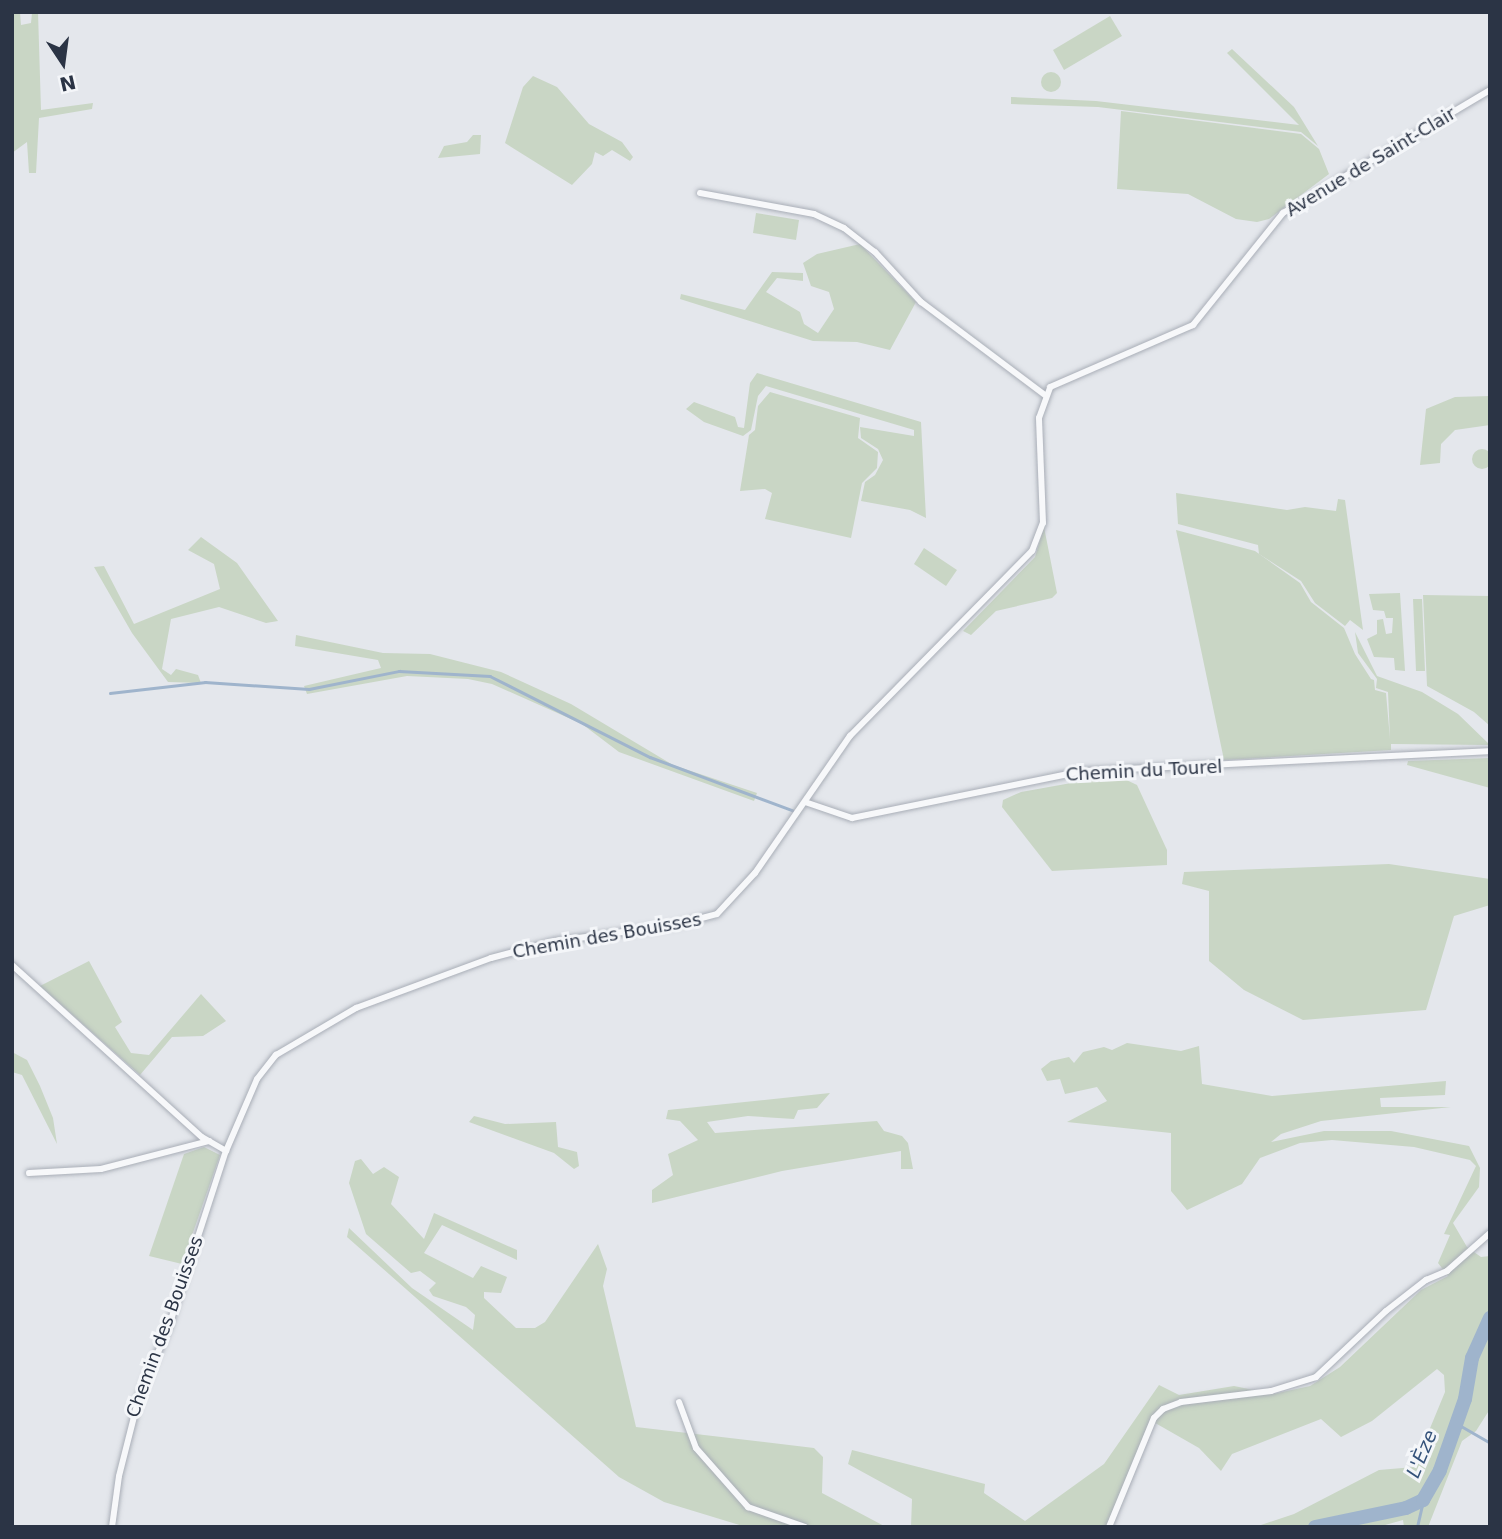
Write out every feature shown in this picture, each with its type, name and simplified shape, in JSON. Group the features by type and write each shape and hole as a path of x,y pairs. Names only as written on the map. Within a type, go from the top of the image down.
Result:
{"street":[{"name":"Avenue de Saint-Clair","path":"1045,395 1060,379 1154,345 1193,325 1259,242 1296,203 1490,90"},
{"path":"700,193 814,214 844,228 875,252 921,302 1045,395"},
{"name":"Chemin des Bouisses","path":"112,1527 128,1433 168,1329 226,1151 267,1064 284,1048 328,1023 397,990 529,947 675,925 716,914 755,873 850,736 1032,551 1043,523 1039,418 1045,395"},
{"name":"Chemin du Tourel","path":"805,802 852,818 1084,771 1490,751"},
{"path":"12,965 209,1141 226,1151"},
{"path":"29,1173 101,1168 209,1141"},
{"path":"1109,1527 1154,1418 1163,1409 1181,1402 1271,1391 1316,1377 1386,1311 1426,1280 1447,1271 1490,1233"},
{"path":"679,1402 696,1448 748,1507 805,1527"}],"green space":[{"path":"12,12 20,12 21,25 31,23 32,13 38,12 41,110 93,103 92,109 39,118 36,173 29,173 27,142 12,153"},
{"path":"1110,16 1122,36 1064,70 1053,50"},
{"path":"1232,49 1294,107 1318,146 1301,132 1098,107 1011,104 1011,97 1096,101 1299,125 1227,53"},
{"path":"1051,72 1058,75 1061,82 1058,89 1051,92 1044,89 1041,82 1044,75"},
{"path":"533,76 557,87 589,124 622,142 633,157 630,161 612,150 603,156 595,152 592,164 572,185 505,143 523,87"},
{"path":"1121,111 1301,134 1319,149 1329,174 1269,219 1257,222 1236,219 1188,194 1117,189"},
{"path":"473,135 481,135 480,154 438,158 444,146 467,142"},
{"path":"756,213 799,220 796,240 753,233"},
{"path":"860,244 916,302 890,350 857,342 813,341 680,299 681,294 745,310 772,272 803,273 803,281 777,278 766,292 800,312 804,324 818,333 834,309 829,292 811,286 803,263 817,254"},
{"path":"757,373 921,422 926,518 910,510 861,501 865,482 875,475 883,460 878,449 861,438 860,427 914,436 914,430 766,386 758,396 751,430 743,436 704,422 686,409 694,402 735,417 738,427 744,428 750,383"},
{"path":"770,392 860,418 858,438 878,452 877,468 862,483 851,538 765,519 772,493 765,489 740,491 749,435 755,430 758,406"},
{"path":"1490,396 1490,425 1455,430 1441,444 1440,463 1420,465 1426,409 1455,397"},
{"path":"1482,449 1489,452 1492,459 1489,466 1482,469 1475,466 1472,459 1475,452"},
{"path":"1176,493 1287,510 1305,507 1336,511 1338,499 1345,500 1363,630 1350,620 1345,626 1315,603 1301,581 1259,554 1258,545 1178,524"},
{"path":"1044,527 1057,593 1052,598 996,611 971,635 963,631 1035,557"},
{"path":"1176,530 1255,551 1300,583 1311,602 1344,628 1355,654 1374,680 1375,690 1386,693 1390,739 1388,692 1376,688 1377,679 1358,653 1355,632 1377,676 1422,692 1458,714 1490,745 1391,744 1391,750 1224,760"},
{"path":"201,537 237,563 278,621 266,623 219,607 171,619 162,669 171,675 176,669 198,675 201,683 168,682 132,633 94,567 104,566 134,624 220,589 214,564 188,550"},
{"path":"924,548 957,570 946,586 914,564"},
{"path":"1400,593 1405,671 1395,670 1394,658 1374,657 1367,639 1377,634 1377,620 1383,619 1386,634 1392,633 1393,618 1386,618 1384,611 1373,610 1369,594"},
{"path":"1423,595 1490,596 1490,726 1474,712 1427,686"},
{"path":"1413,599 1422,599 1425,671 1416,671"},
{"path":"296,635 383,653 430,654 501,672 571,704 673,765 757,793 754,801 619,752 582,724 492,684 468,679 407,676 307,694 304,686 381,668 378,660 295,646"},
{"path":"1490,758 1490,788 1407,765 1408,761"},
{"path":"1116,775 1137,785 1167,850 1167,865 1052,871 1002,807 1003,800 1021,792"},
{"path":"1389,864 1490,879 1490,905 1454,916 1426,1010 1303,1020 1244,990 1209,961 1209,891 1182,884 1184,872"},
{"path":"89,961 122,1022 115,1027 131,1053 149,1055 201,994 226,1021 203,1036 172,1037 140,1075 40,986"},
{"path":"1127,1043 1181,1051 1199,1046 1202,1084 1272,1096 1446,1081 1445,1095 1380,1098 1381,1107 1451,1107 1321,1121 1281,1134 1271,1142 1324,1131 1391,1131 1469,1146 1480,1168 1479,1187 1453,1223 1467,1247 1481,1257 1490,1256 1490,1409 1476,1431 1462,1441 1428,1527 1404,1527 1403,1520 1378,1527 1255,1527 1294,1514 1379,1470 1414,1467 1445,1392 1444,1375 1437,1369 1372,1421 1341,1437 1321,1419 1232,1454 1221,1471 1199,1448 1150,1420 1106,1527 911,1527 912,1499 848,1464 852,1450 985,1484 984,1493 1025,1521 1104,1464 1159,1385 1179,1395 1234,1386 1273,1394 1310,1386 1340,1367 1421,1290 1448,1276 1438,1263 1450,1235 1444,1234 1476,1166 1470,1160 1414,1147 1332,1140 1300,1143 1260,1158 1242,1184 1187,1210 1171,1191 1171,1133 1067,1122 1107,1101 1097,1087 1065,1094 1060,1079 1047,1081 1041,1069 1051,1061 1069,1057 1074,1063 1083,1052 1104,1047 1112,1050"},
{"path":"12,1052 27,1060 40,1086 53,1118 57,1144 22,1075 12,1072"},
{"path":"830,1093 817,1108 798,1110 794,1119 748,1116 707,1122 715,1133 877,1121 884,1131 902,1136 908,1143 913,1169 901,1169 901,1151 782,1171 652,1203 652,1190 673,1175 668,1154 698,1140 680,1121 666,1119 668,1110"},
{"path":"474,1116 505,1124 556,1122 558,1147 577,1152 579,1166 574,1169 554,1153 469,1122"},
{"path":"204,1147 220,1155 182,1264 149,1256 184,1154"},
{"path":"361,1159 373,1174 384,1167 399,1177 391,1204 424,1239 434,1213 517,1250 517,1260 442,1225 424,1253 473,1278 481,1266 507,1277 501,1293 484,1292 484,1298 516,1328 535,1328 545,1322 598,1244 607,1269 603,1286 636,1427 814,1448 823,1457 822,1493 886,1527 746,1527 664,1502 619,1477 347,1237 349,1228 412,1288 473,1330 475,1315 466,1307 433,1296 429,1290 436,1283 420,1271 411,1273 366,1234 349,1183 355,1161"}],"waterway":[{"path":"110,693 205,682 309,689 399,671 490,676 650,757 792,810"},
{"name":"L'Èze","path":"1315,1527 1406,1508 1423,1500 1440,1470 1465,1399 1472,1358 1490,1318"},
{"path":"1456,1423 1490,1443"},
{"path":"1417,1527 1423,1500"}]}
